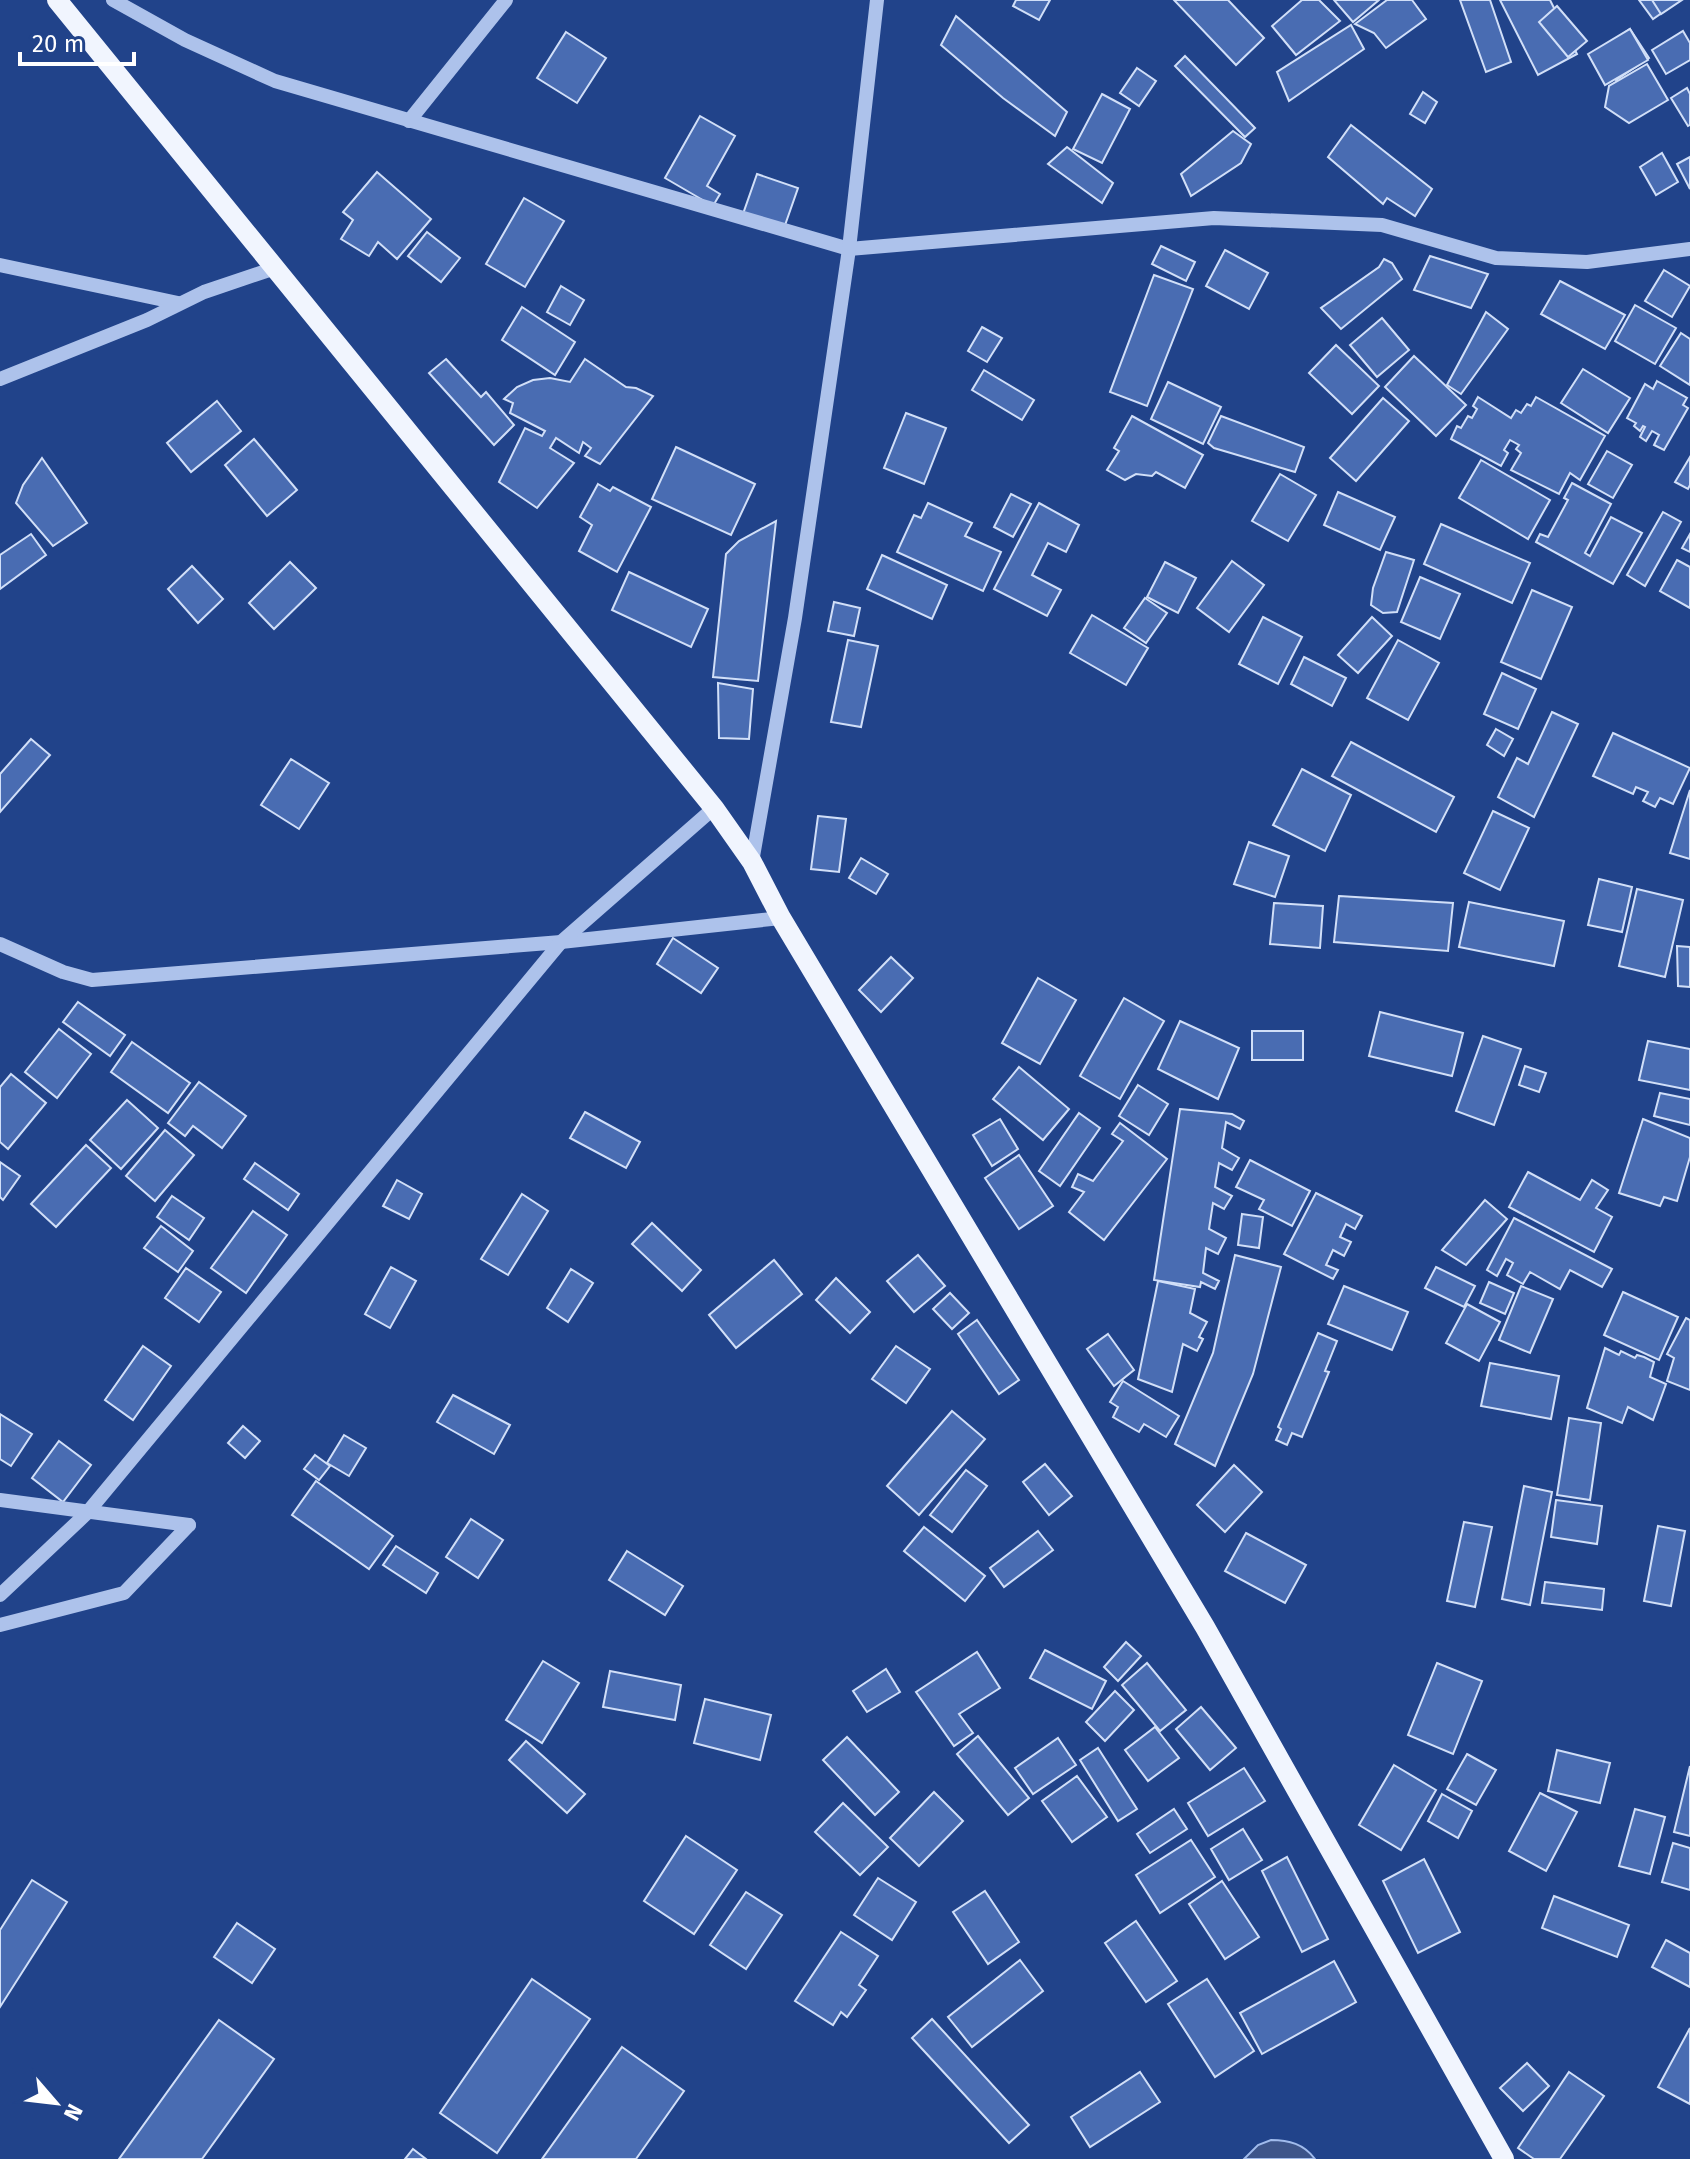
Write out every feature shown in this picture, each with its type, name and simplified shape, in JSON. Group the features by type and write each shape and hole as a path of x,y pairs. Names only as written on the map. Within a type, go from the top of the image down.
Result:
{"main road":[{"path":"57,0 714,808 752,862 781,918 1205,1627 1504,2159"}],"street":[{"path":"113,0 185,40 275,81 849,249 1214,218 1382,225 1496,258 1587,262 1690,249"},
{"path":"409,121 506,0"},
{"path":"752,862 795,618 849,249 877,0"},
{"path":"0,265 179,304"},
{"path":"0,379 147,320 204,292 275,268"},
{"path":"0,1595 87,1513 561,942 714,808"},
{"path":"0,944 63,972 92,980 561,942 781,918"},
{"path":"0,1500 189,1525 124,1593 0,1625"}],"water":[{"path":"1271,2140 1296,2144 1315,2159 1244,2159 1258,2145"}],"building":[{"path":"1016,0 1050,0 1039,20 1013,6"},
{"path":"1174,0 1228,0 1264,38 1236,65"},
{"path":"1302,0 1319,0 1340,21 1296,55 1272,26"},
{"path":"1334,0 1379,0 1353,22"},
{"path":"1387,0 1412,0 1426,19 1386,48 1374,33 1355,24"},
{"path":"1460,0 1490,0 1511,62 1486,72"},
{"path":"1500,0 1550,0 1577,54 1538,75"},
{"path":"1639,0 1674,0 1676,3 1653,19"},
{"path":"1652,0 1682,0 1661,14"},
{"path":"1557,6 1587,41 1568,57 1539,22"},
{"path":"956,16 1067,112 1055,136 1003,98 941,45"},
{"path":"1351,25 1364,49 1289,101 1277,72"},
{"path":"1630,29 1649,58 1616,80 1597,52"},
{"path":"1630,29 1648,60 1605,85 1588,54"},
{"path":"1683,31 1690,43 1690,60 1666,74 1652,50"},
{"path":"566,32 606,58 577,103 537,78"},
{"path":"1185,56 1255,128 1245,137 1175,66"},
{"path":"1647,64 1668,100 1629,123 1605,107 1609,86"},
{"path":"1137,68 1156,81 1139,106 1120,93"},
{"path":"1687,88 1690,94 1688,126 1671,98"},
{"path":"1423,92 1437,102 1425,123 1410,114"},
{"path":"1102,94 1130,109 1102,163 1073,149"},
{"path":"700,116 735,136 707,186 720,194 713,206 665,178"},
{"path":"1351,125 1432,189 1415,216 1387,198 1383,204 1328,157"},
{"path":"1233,131 1251,144 1241,163 1191,196 1181,174"},
{"path":"1067,147 1113,183 1102,203 1048,164"},
{"path":"1662,153 1678,182 1656,195 1640,167"},
{"path":"1690,157 1690,189 1677,164"},
{"path":"377,172 431,219 397,259 378,242 369,256 341,239 353,220 343,212"},
{"path":"757,174 798,188 784,228 743,214"},
{"path":"524,198 564,221 525,287 486,264"},
{"path":"427,232 460,258 441,282 408,256"},
{"path":"1161,246 1195,262 1186,281 1152,264"},
{"path":"1225,250 1268,273 1249,309 1206,286"},
{"path":"1430,256 1488,274 1471,308 1414,290"},
{"path":"1384,259 1392,263 1402,279 1341,329 1321,308 1379,267"},
{"path":"1664,270 1690,286 1672,317 1645,301"},
{"path":"1154,275 1193,289 1147,406 1110,392"},
{"path":"1560,281 1625,315 1605,349 1541,314"},
{"path":"561,286 584,300 570,325 547,312"},
{"path":"1635,305 1676,328 1655,364 1615,341"},
{"path":"522,307 575,342 555,375 502,340"},
{"path":"1486,312 1508,329 1461,394 1447,385"},
{"path":"1382,318 1409,350 1377,377 1350,345"},
{"path":"982,327 1002,338 987,362 968,351"},
{"path":"1681,333 1690,339 1690,385 1660,366"},
{"path":"1336,345 1379,386 1352,414 1309,373"},
{"path":"1414,356 1466,405 1436,436 1385,387"},
{"path":"446,359 481,397 486,392 514,425 494,445 429,373"},
{"path":"585,359 626,387 653,396 600,464 585,456 591,448 583,442 579,453 556,438 550,448 574,463 537,508 499,482 525,428 542,436 545,431 510,413 513,403 504,399 517,387 533,380 550,378 570,382"},
{"path":"1583,369 1630,398 1608,433 1561,403"},
{"path":"984,370 1034,400 1022,420 972,390"},
{"path":"1657,381 1687,398 1683,405 1688,408 1664,450 1654,445 1659,435 1652,431 1646,441 1640,437 1645,427 1640,431 1634,426 1636,423 1627,418 1645,384 1653,389"},
{"path":"1168,382 1221,407 1203,444 1151,419"},
{"path":"1478,397 1511,418 1516,410 1521,413 1527,404 1531,406 1536,397 1605,436 1580,480 1570,473 1559,494 1511,470 1521,453 1516,449 1519,445 1510,440 1501,466 1451,439 1457,426 1461,428 1468,416 1472,418"},
{"path":"1383,398 1409,421 1356,481 1330,458"},
{"path":"217,401 241,431 191,472 167,443"},
{"path":"906,413 946,428 924,484 884,468"},
{"path":"1132,416 1203,455 1185,488 1156,472 1152,476 1136,474 1125,480 1107,470 1119,451 1114,448"},
{"path":"1221,416 1304,447 1295,472 1214,448 1208,443"},
{"path":"254,439 297,490 267,516 225,465"},
{"path":"676,447 755,484 731,535 652,499"},
{"path":"1607,451 1632,465 1613,498 1588,484"},
{"path":"1690,457 1690,485 1688,489 1675,482"},
{"path":"42,458 87,523 53,546 16,503 23,485"},
{"path":"1481,460 1550,500 1528,539 1459,498"},
{"path":"1280,474 1316,495 1288,541 1252,521"},
{"path":"1572,483 1611,504 1585,553 1590,556 1611,517 1642,533 1613,584 1536,542 1540,534 1548,537 1568,500 1564,498"},
{"path":"598,484 610,491 613,487 651,507 617,572 579,551 592,525 580,517"},
{"path":"1338,492 1395,517 1380,550 1324,525"},
{"path":"1011,494 1031,504 1013,537 994,527"},
{"path":"928,503 972,523 965,536 1001,552 983,591 897,552 914,515 921,518"},
{"path":"1039,503 1079,525 1066,552 1048,543 1032,575 1061,590 1047,616 994,589"},
{"path":"1663,512 1681,522 1645,586 1627,575"},
{"path":"776,521 758,681 713,677 726,554 739,541"},
{"path":"1441,524 1530,563 1512,603 1424,564"},
{"path":"31,534 46,555 0,589 0,555"},
{"path":"1690,534 1690,552 1682,548"},
{"path":"1386,552 1414,560 1397,612 1383,613 1371,605 1373,588"},
{"path":"882,555 947,585 932,619 867,589"},
{"path":"1677,560 1690,567 1690,608 1660,591"},
{"path":"1232,561 1264,585 1229,632 1197,608"},
{"path":"290,562 316,588 274,629 249,603"},
{"path":"1165,562 1196,578 1178,613 1147,597"},
{"path":"192,566 223,599 198,623 168,589"},
{"path":"629,572 708,609 691,647 612,610"},
{"path":"1420,577 1460,594 1440,639 1401,622"},
{"path":"1532,590 1572,607 1541,679 1501,662"},
{"path":"1145,598 1167,613 1146,643 1124,628"},
{"path":"834,602 860,608 854,636 828,631"},
{"path":"1092,615 1148,648 1126,685 1070,653"},
{"path":"1263,617 1302,637 1278,684 1239,664"},
{"path":"1372,617 1392,636 1358,673 1338,655"},
{"path":"848,640 878,646 861,727 831,722"},
{"path":"1398,640 1439,663 1408,720 1367,698"},
{"path":"1304,657 1346,678 1332,706 1291,684"},
{"path":"1502,673 1536,689 1518,729 1484,714"},
{"path":"718,683 753,689 749,739 719,738"},
{"path":"1552,712 1578,724 1534,817 1498,797 1517,758 1528,764"},
{"path":"1496,729 1513,739 1504,756 1487,745"},
{"path":"1613,733 1690,768 1673,804 1660,798 1655,807 1643,801 1648,792 1636,787 1633,794 1593,776"},
{"path":"31,739 50,755 0,812 0,774"},
{"path":"1351,742 1454,797 1436,832 1332,776"},
{"path":"291,759 329,783 299,829 261,805"},
{"path":"1302,769 1351,795 1325,851 1273,825"},
{"path":"1690,790 1690,859 1670,853"},
{"path":"1493,811 1529,828 1500,890 1464,873"},
{"path":"818,816 846,819 839,872 811,869"},
{"path":"1249,842 1289,856 1275,897 1234,884"},
{"path":"861,858 888,874 876,894 849,878"},
{"path":"1599,879 1632,887 1622,932 1588,925"},
{"path":"1637,889 1683,900 1665,977 1619,966"},
{"path":"1339,896 1453,903 1448,951 1334,942"},
{"path":"1469,902 1564,921 1554,966 1459,947"},
{"path":"1274,903 1323,906 1320,948 1270,944"},
{"path":"673,938 718,968 701,993 657,964"},
{"path":"1677,946 1690,947 1690,987 1678,986"},
{"path":"891,957 913,978 881,1012 859,990"},
{"path":"1038,978 1076,1000 1040,1064 1002,1043"},
{"path":"1124,998 1164,1021 1120,1099 1080,1076"},
{"path":"78,1002 125,1035 110,1056 63,1022"},
{"path":"1380,1012 1463,1033 1452,1076 1369,1056"},
{"path":"1180,1021 1239,1048 1218,1099 1158,1069"},
{"path":"59,1029 91,1054 57,1098 25,1072"},
{"path":"1252,1031 1303,1031 1303,1060 1252,1060"},
{"path":"1483,1036 1521,1049 1494,1125 1456,1111"},
{"path":"1648,1041 1690,1049 1690,1090 1639,1080"},
{"path":"132,1042 190,1083 168,1113 111,1072"},
{"path":"1525,1066 1546,1073 1539,1092 1519,1085"},
{"path":"1019,1067 1069,1109 1043,1140 993,1099"},
{"path":"11,1074 46,1103 8,1149 0,1142 0,1087"},
{"path":"199,1082 246,1116 222,1148 193,1126 185,1136 168,1123"},
{"path":"1138,1085 1168,1104 1149,1135 1119,1116"},
{"path":"1660,1093 1690,1099 1690,1125 1654,1116"},
{"path":"127,1100 158,1128 121,1169 90,1140"},
{"path":"1180,1109 1232,1114 1244,1121 1240,1129 1226,1122 1222,1148 1239,1158 1232,1170 1219,1163 1215,1187 1232,1196 1224,1209 1213,1203 1209,1229 1226,1238 1218,1254 1206,1248 1203,1273 1219,1281 1215,1289 1201,1282 1200,1287 1154,1280"},
{"path":"585,1112 640,1142 626,1168 570,1138"},
{"path":"1079,1113 1100,1128 1060,1186 1039,1171"},
{"path":"1000,1119 1018,1149 992,1166 973,1135"},
{"path":"1643,1119 1690,1138 1690,1157 1677,1201 1664,1197 1660,1206 1619,1193"},
{"path":"1120,1123 1167,1159 1104,1240 1069,1212 1084,1192 1072,1187 1078,1174 1093,1181 1123,1141 1112,1134"},
{"path":"165,1130 194,1155 155,1201 126,1176"},
{"path":"86,1145 111,1168 56,1227 31,1204"},
{"path":"1019,1155 1053,1206 1019,1229 985,1178"},
{"path":"1250,1160 1310,1191 1292,1226 1259,1209 1264,1200 1236,1187"},
{"path":"0,1162 20,1176 3,1200 0,1197"},
{"path":"255,1163 299,1194 288,1210 244,1179"},
{"path":"1528,1172 1580,1200 1592,1180 1608,1190 1596,1208 1612,1217 1594,1252 1509,1207"},
{"path":"397,1180 422,1194 409,1219 383,1206"},
{"path":"1316,1193 1362,1216 1355,1229 1346,1224 1340,1237 1351,1242 1344,1256 1333,1250 1326,1265 1338,1270 1333,1279 1284,1254"},
{"path":"522,1194 548,1211 508,1275 481,1259"},
{"path":"172,1196 204,1218 189,1240 157,1217"},
{"path":"1485,1200 1507,1219 1466,1265 1442,1250"},
{"path":"253,1211 287,1235 246,1293 211,1268"},
{"path":"1242,1214 1263,1217 1259,1248 1238,1245"},
{"path":"1514,1218 1612,1269 1602,1287 1570,1270 1560,1289 1530,1272 1523,1284 1507,1275 1513,1263 1506,1259 1497,1276 1487,1270"},
{"path":"652,1223 701,1270 682,1291 632,1244"},
{"path":"161,1226 193,1251 178,1272 144,1248"},
{"path":"918,1255 945,1286 914,1312 887,1281"},
{"path":"1235,1255 1281,1267 1253,1374 1215,1466 1175,1444 1213,1353"},
{"path":"774,1260 802,1294 736,1348 709,1315"},
{"path":"391,1267 416,1281 390,1328 365,1314"},
{"path":"1436,1267 1475,1286 1464,1307 1425,1288"},
{"path":"186,1268 221,1292 199,1322 165,1298"},
{"path":"571,1269 593,1283 568,1322 547,1308"},
{"path":"836,1278 870,1312 850,1333 816,1300"},
{"path":"1158,1281 1195,1289 1190,1313 1207,1322 1199,1337 1203,1339 1197,1351 1183,1344 1172,1392 1138,1379"},
{"path":"1489,1282 1514,1293 1505,1314 1480,1303"},
{"path":"1344,1286 1408,1312 1392,1350 1328,1324"},
{"path":"1521,1286 1553,1299 1530,1353 1499,1340"},
{"path":"1623,1292 1678,1317 1659,1360 1604,1335"},
{"path":"950,1293 969,1313 952,1329 933,1309"},
{"path":"1467,1304 1500,1322 1479,1361 1446,1343"},
{"path":"1686,1318 1690,1320 1690,1390 1667,1381 1674,1358 1667,1354"},
{"path":"977,1320 1019,1380 999,1394 958,1334"},
{"path":"1318,1333 1337,1341 1325,1371 1329,1372 1302,1437 1292,1433 1287,1445 1276,1440 1281,1429 1278,1427"},
{"path":"1108,1334 1134,1370 1114,1386 1087,1349"},
{"path":"143,1346 171,1366 133,1420 105,1400"},
{"path":"896,1346 930,1369 906,1403 872,1379"},
{"path":"1605,1348 1619,1355 1621,1351 1654,1362 1650,1377 1666,1384 1653,1420 1628,1407 1622,1423 1587,1408"},
{"path":"1490,1363 1559,1376 1551,1419 1481,1406"},
{"path":"1123,1381 1179,1416 1166,1437 1144,1424 1139,1432 1113,1417 1118,1407 1110,1402"},
{"path":"453,1395 510,1425 494,1454 437,1422"},
{"path":"952,1411 985,1439 919,1515 887,1486"},
{"path":"0,1414 32,1434 11,1466 0,1459"},
{"path":"1569,1418 1601,1423 1590,1500 1557,1495"},
{"path":"243,1426 260,1441 245,1458 228,1443"},
{"path":"344,1435 366,1448 349,1476 327,1463"},
{"path":"59,1441 91,1465 63,1502 32,1478"},
{"path":"315,1455 330,1466 319,1480 304,1469"},
{"path":"1045,1464 1072,1496 1049,1515 1023,1482"},
{"path":"1234,1465 1262,1492 1225,1532 1197,1505"},
{"path":"966,1470 987,1486 952,1532 930,1515"},
{"path":"316,1481 393,1536 369,1569 292,1515"},
{"path":"1524,1486 1552,1492 1530,1605 1502,1599"},
{"path":"1556,1500 1602,1506 1597,1544 1551,1537"},
{"path":"471,1519 503,1540 478,1578 446,1557"},
{"path":"1464,1522 1492,1527 1475,1607 1447,1601"},
{"path":"1658,1526 1685,1531 1671,1606 1644,1601"},
{"path":"924,1527 985,1576 965,1601 904,1551"},
{"path":"1038,1531 1053,1550 1004,1587 990,1568"},
{"path":"1246,1533 1306,1565 1285,1603 1225,1571"},
{"path":"396,1546 438,1573 426,1593 383,1565"},
{"path":"627,1551 683,1586 665,1615 609,1580"},
{"path":"1545,1582 1604,1589 1602,1610 1542,1603"},
{"path":"1126,1642 1141,1656 1118,1681 1104,1667"},
{"path":"1045,1650 1106,1681 1092,1709 1030,1678"},
{"path":"977,1652 1000,1688 959,1714 973,1733 954,1746 916,1692"},
{"path":"543,1661 579,1683 542,1743 506,1720"},
{"path":"1147,1663 1186,1710 1160,1731 1122,1685"},
{"path":"1437,1663 1482,1681 1453,1754 1408,1735"},
{"path":"886,1669 900,1692 867,1712 853,1691"},
{"path":"610,1671 681,1685 675,1720 603,1707"},
{"path":"1115,1691 1134,1710 1105,1741 1086,1722"},
{"path":"705,1699 771,1715 760,1760 694,1743"},
{"path":"1201,1707 1236,1748 1210,1770 1176,1729"},
{"path":"1155,1727 1179,1758 1148,1781 1125,1750"},
{"path":"978,1736 1029,1798 1008,1815 957,1754"},
{"path":"847,1737 899,1792 875,1815 823,1760"},
{"path":"1058,1738 1076,1765 1033,1794 1015,1768"},
{"path":"526,1741 585,1794 567,1813 509,1760"},
{"path":"1098,1748 1137,1809 1118,1821 1080,1760"},
{"path":"1557,1750 1610,1763 1600,1803 1548,1791"},
{"path":"1467,1754 1496,1770 1476,1805 1447,1789"},
{"path":"1394,1765 1436,1790 1401,1850 1359,1825"},
{"path":"1690,1766 1690,1836 1674,1832"},
{"path":"1244,1768 1265,1801 1208,1836 1188,1803"},
{"path":"1077,1776 1107,1817 1072,1842 1042,1801"},
{"path":"934,1792 963,1821 919,1866 890,1838"},
{"path":"1540,1793 1577,1812 1546,1871 1509,1851"},
{"path":"1442,1794 1472,1811 1458,1838 1428,1821"},
{"path":"843,1803 888,1847 860,1875 815,1832"},
{"path":"1174,1809 1187,1829 1150,1853 1137,1834"},
{"path":"1635,1809 1665,1817 1650,1874 1619,1866"},
{"path":"1243,1829 1262,1860 1229,1880 1211,1849"},
{"path":"686,1836 737,1870 694,1934 644,1901"},
{"path":"1191,1840 1215,1877 1160,1913 1136,1875"},
{"path":"1673,1843 1690,1848 1690,1890 1662,1882"},
{"path":"1287,1857 1328,1939 1302,1952 1262,1871"},
{"path":"1424,1859 1460,1932 1418,1953 1383,1881"},
{"path":"878,1878 916,1902 892,1940 854,1915"},
{"path":"32,1880 67,1902 0,2007 0,1930"},
{"path":"1222,1881 1259,1937 1225,1959 1189,1904"},
{"path":"985,1891 1019,1942 988,1964 953,1912"},
{"path":"746,1892 782,1915 746,1969 710,1945"},
{"path":"1554,1896 1629,1925 1617,1957 1542,1928"},
{"path":"1136,1921 1177,1981 1146,2002 1105,1943"},
{"path":"237,1923 275,1949 252,1983 214,1957"},
{"path":"841,1932 878,1956 859,1985 866,1990 847,2017 841,2012 833,2025 795,2001"},
{"path":"1666,1940 1690,1953 1690,1987 1652,1967"},
{"path":"1020,1960 1043,1991 972,2047 948,2017"},
{"path":"1334,1961 1356,2002 1262,2054 1240,2013"},
{"path":"532,1979 590,2019 497,2153 440,2113"},
{"path":"1207,1979 1254,2051 1215,2077 1168,2004"},
{"path":"932,2019 1029,2125 1009,2143 912,2038"},
{"path":"219,2020 274,2059 202,2159 119,2159"},
{"path":"1690,2028 1690,2104 1658,2087"},
{"path":"622,2047 684,2091 636,2159 542,2159"},
{"path":"1527,2063 1549,2086 1523,2111 1500,2088"},
{"path":"1140,2072 1160,2102 1090,2147 1071,2117"},
{"path":"1569,2072 1604,2096 1560,2159 1534,2159 1518,2148"},
{"path":"413,2149 426,2159 405,2159"}]}
